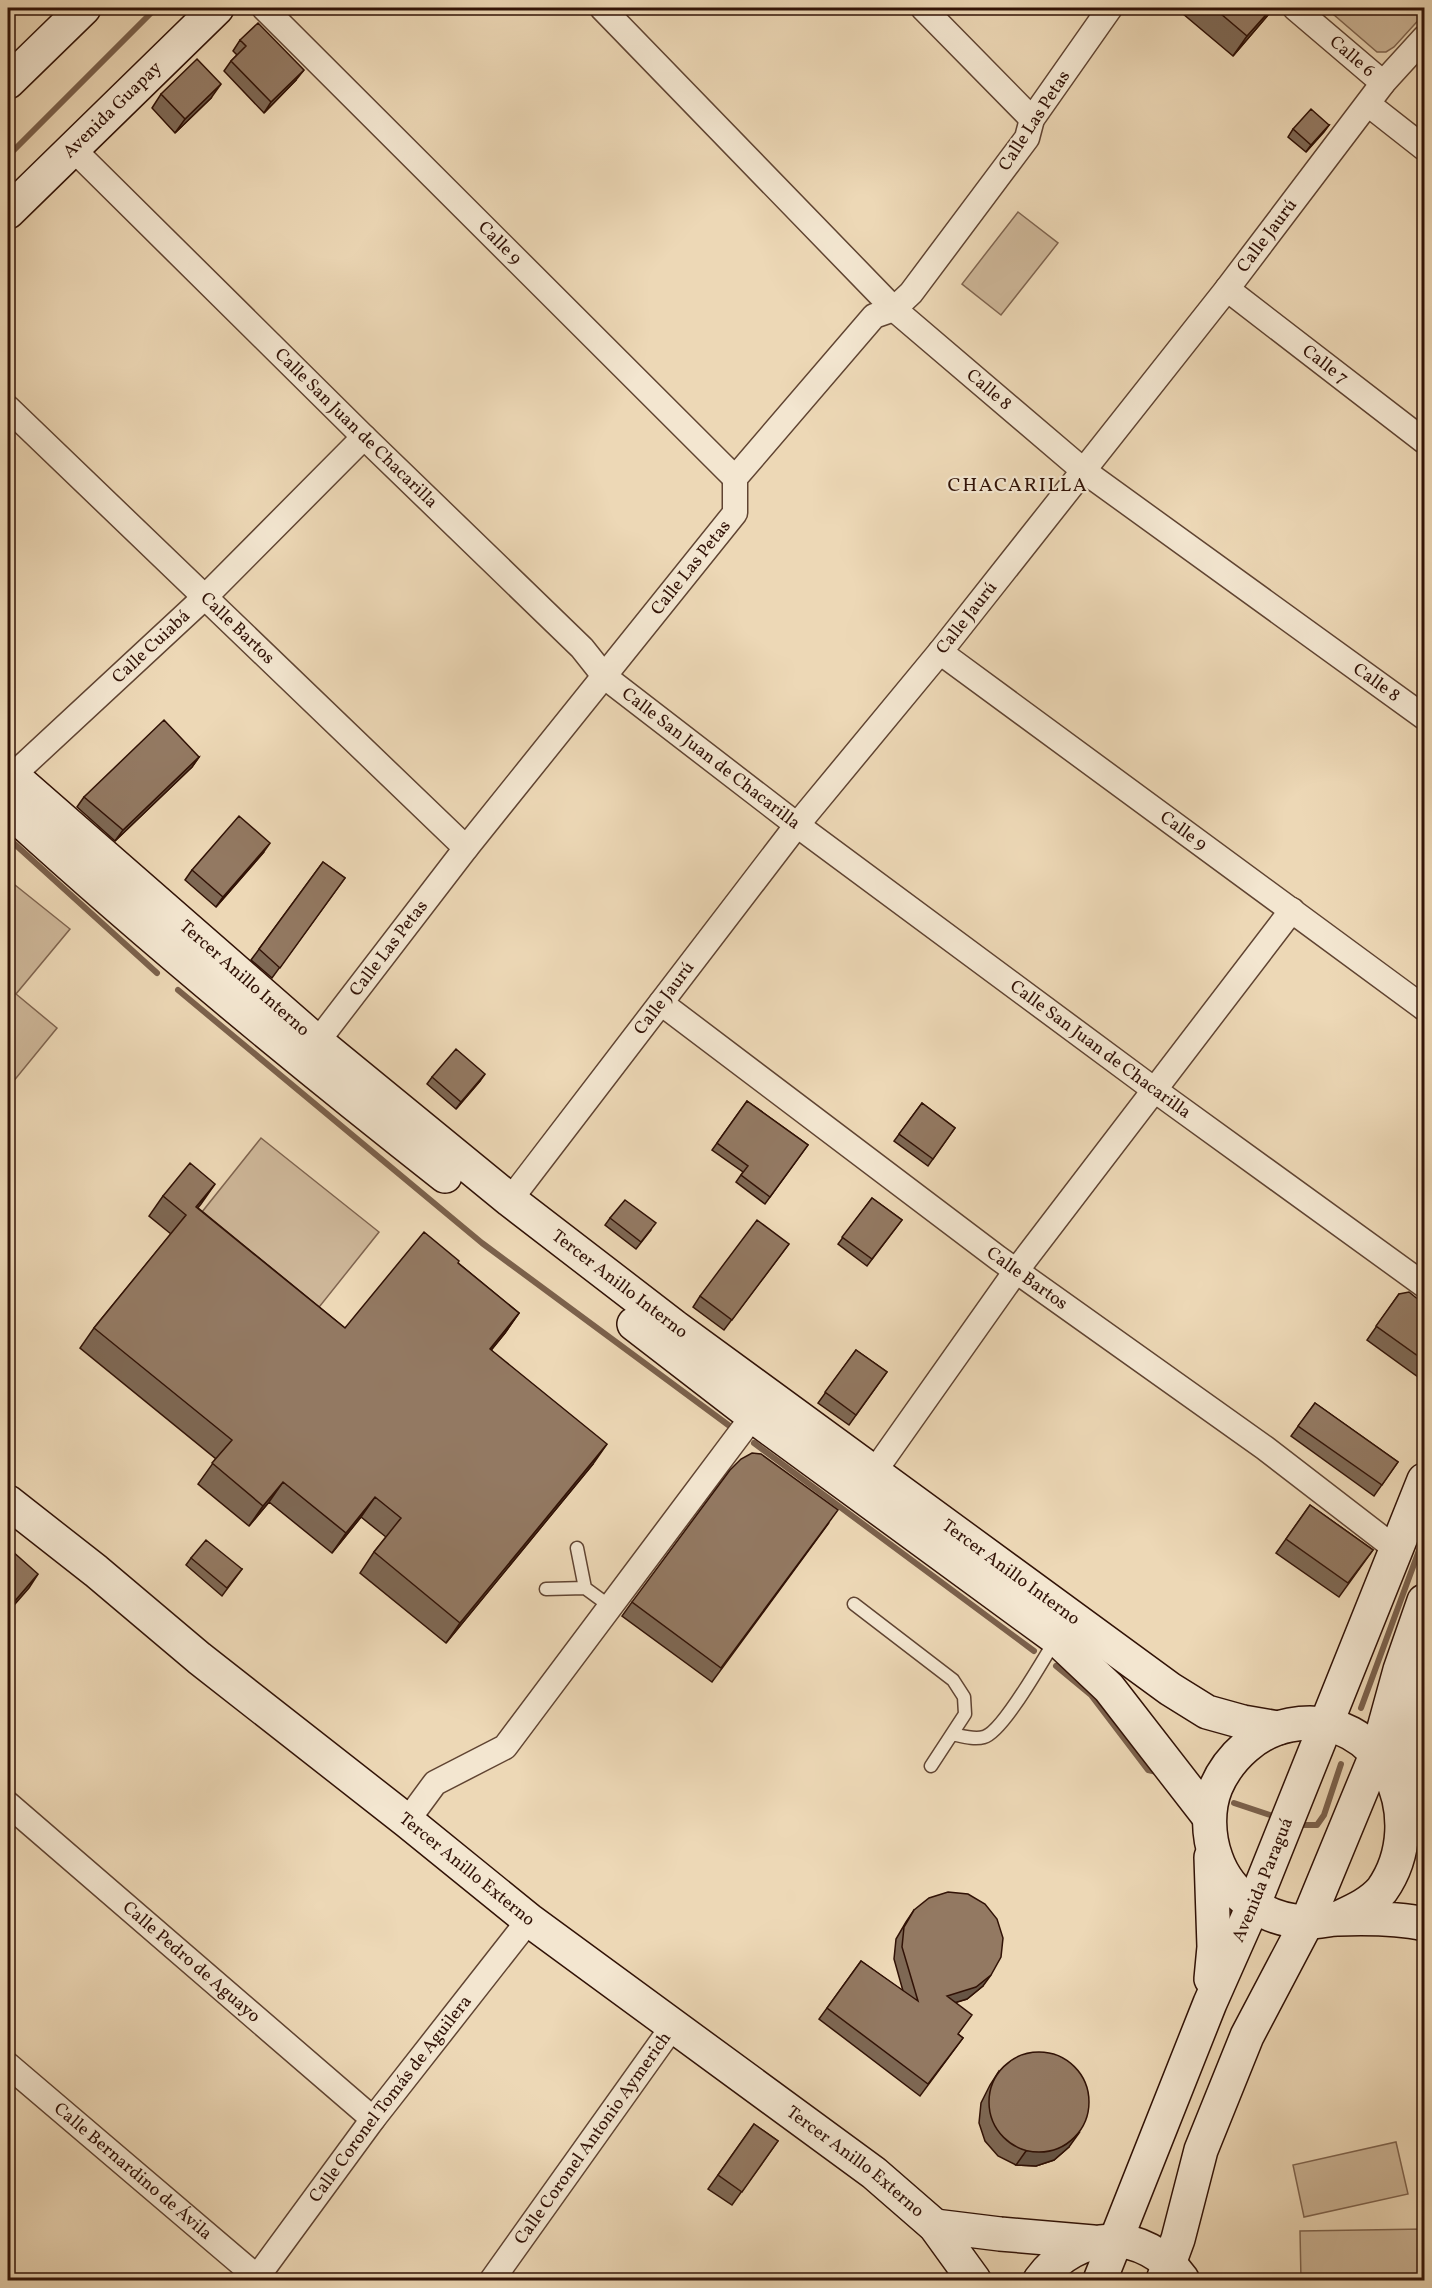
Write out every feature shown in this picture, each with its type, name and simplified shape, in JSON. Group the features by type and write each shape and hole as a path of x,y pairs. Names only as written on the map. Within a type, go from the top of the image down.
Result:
{"main road":[{"path":"8,82 84,8"},
{"name":"Avenida Guapay","path":"8,212 217,8"},
{"name":"Tercer Anillo Interno","path":"9,775 317,1042 520,1208 675,1327 1161,1682 1207,1712 1243,1722 1278,1728"},
{"name":"Tercer Anillo Interno","path":"8,809 300,1062 753,1416 1056,1638 1109,1688 1210,1830"},
{"path":"48,844 64,837 73,840 148,907 162,916 178,921"},
{"path":"115,904 155,924 183,942 294,1036 301,1040 317,1042 328,1067 511,1212 552,1259"},
{"path":"520,1208 589,1272 739,1383 749,1400 753,1416 772,1415 784,1420 856,1471 912,1515 964,1539"},
{"name":"Avenida Paraguá","path":"1100,2280 1104,2241 1253,1906 1425,1480"},
{"name":"Tercer Anillo Externo","path":"8,1502 96,1570 198,1658 407,1821 529,1920 874,2173 935,2226 974,2280"},
{"path":"1291,1953 1333,1920 1378,1750 1419,1614"},
{"path":"1172,2275 1201,2150 1247,2036 1291,1953 1333,1920 1361,1908 1382,1890 1398,1868 1413,1817 1419,1614"},
{"name":"Tercer Anillo Interno","path":"1413,1817 1395,1771 1378,1750 1353,1733 1325,1724 1291,1724 1252,1741 1230,1762 1215,1788 1210,1830 1219,1867 1233,1888 1253,1906 1279,1918 1408,1920 1425,1924"},
{"path":"1208,2010 1214,1947 1210,1830"},
{"name":"Tercer Anillo Externo","path":"935,2226 1000,2234 1135,2243 1154,2252 1172,2275"},
{"path":"1040,2280 1055,2262 1074,2250 1104,2241"}],"street":[{"name":"Calle 9","path":"264,8 735,478"},
{"name":"Calle 8","path":"603,8 894,309 1084,471 1425,717"},
{"path":"924,8 1032,119"},
{"name":"Calle Las Petas","path":"317,1042 466,848 735,513 735,478 874,316 894,309 911,293 1027,138 1032,119 1110,8"},
{"name":"Calle 6","path":"1295,8 1383,83"},
{"name":"Calle Jaurú","path":"520,1208 661,1003 796,825 940,652 1084,471 1227,289 1383,83 1425,38"},
{"name":"Calle 6","path":"1368,104 1425,148"},
{"name":"Calle San Juan de Chacarilla","path":"72,148 364,437 582,648 605,677 796,825 1156,1091 1425,1284"},
{"name":"Calle 7","path":"1227,289 1425,441"},
{"name":"Calle Bartos","path":"8,408 466,848"},
{"name":"Calle Cuiabá","path":"9,775 206,596 364,437"},
{"name":"Calle 9","path":"940,652 1425,1008"},
{"path":"874,1472 1017,1271 1292,910"},
{"name":"Calle Bartos","path":"661,1003 1017,1271 1265,1448 1396,1549"},
{"path":"407,1821 435,1783 505,1748 753,1416"},
{"name":"Calle Pedro de Aguayo","path":"8,1804 373,2119"},
{"name":"Calle Coronel Tomás de Aguilera","path":"256,2279 373,2119 529,1920"},
{"name":"Calle Coronel Antonio Aymerich","path":"501,2278 673,2026"},
{"name":"Calle Bernardino de Ávila","path":"8,2066 256,2279"}],"lane":[{"path":"577,1548 585,1588"},
{"path":"546,1589 585,1588 611,1606"},
{"path":"854,1604 953,1680 964,1697 965,1714 931,1766"},
{"path":"952,1734 974,1738 987,1737 1033,1677 1056,1638"}],"shaded area":[{"path":"1326,8 1424,8 1424,14 1394,47 1386,52 1377,52"},
{"path":"1018,212 1058,243 1001,315 962,284"},
{"path":"10,881 70,929 16,994 57,1028 8,1088 8,884"},
{"path":"261,1138 379,1232 312,1316 194,1222"},
{"path":"1396,2142 1408,2194 1304,2217 1293,2165"},
{"path":"1424,2229 1424,2280 1301,2280 1300,2231"}],"building":[{"path":"1214,8 1272,8 1247,36"},
{"path":"258,23 304,70 271,102 231,61 246,46 240,40"},
{"path":"197,59 221,84 185,119 161,94"},
{"path":"1311,109 1329,125 1311,145 1293,129"},
{"path":"164,720 199,757 123,830 84,797"},
{"path":"239,816 270,843 223,897 192,870"},
{"path":"323,862 345,878 280,968 259,949"},
{"path":"456,1049 485,1074 461,1102 432,1077"},
{"path":"747,1101 808,1145 770,1197 741,1175 748,1166 717,1143"},
{"path":"922,1103 955,1128 933,1159 899,1134"},
{"path":"190,1163 215,1184 196,1207 345,1328 424,1232 519,1313 490,1349 607,1444 460,1623 374,1552 401,1518 375,1497 346,1533 283,1482 263,1506 212,1463 232,1440 94,1328 186,1215 163,1196"},
{"path":"872,1198 902,1220 872,1259 842,1237"},
{"path":"625,1200 656,1223 641,1242 610,1218"},
{"path":"757,1220 789,1244 732,1320 700,1296"},
{"path":"1409,1292 1425,1305 1425,1361 1376,1326 1399,1294"},
{"path":"856,1350 887,1372 856,1415 825,1392"},
{"path":"1315,1403 1398,1462 1382,1485 1298,1426"},
{"path":"752,1453 761,1454 838,1510 721,1668 632,1602 730,1470 741,1459"},
{"path":"1310,1505 1373,1550 1348,1583 1286,1539"},
{"path":"206,1540 242,1569 227,1588 191,1558"},
{"path":"8,1551 12,1551 38,1574 8,1609"},
{"path":"948,1892 968,1894 985,1904 997,1919 1003,1938 1001,1957 991,1975 976,1987 947,1996 972,2015 958,2034 963,2038 928,2084 827,2008 861,1961 918,2001 902,1947 904,1927 914,1910 929,1898"},
{"path":"1039,2052 1067,2060 1081,2074 1089,2102 1081,2130 1067,2144 1039,2152 1011,2144 997,2130 989,2102 997,2074 1011,2060"},
{"path":"754,2124 778,2141 742,2192 718,2175"}],"waterway":[{"path":"8,156 156,8"},
{"path":"8,838 157,973"},
{"path":"178,990 482,1243 731,1427"},
{"path":"754,1443 1034,1651"},
{"path":"1361,1708 1424,1537"},
{"path":"1056,1666 1091,1695 1148,1770 1157,1772"},
{"path":"1300,1825 1317,1825 1324,1815 1341,1764"},
{"path":"1234,1803 1270,1815"}],"district":[{"name":"CHACARILLA","path":"1018,486"}]}
